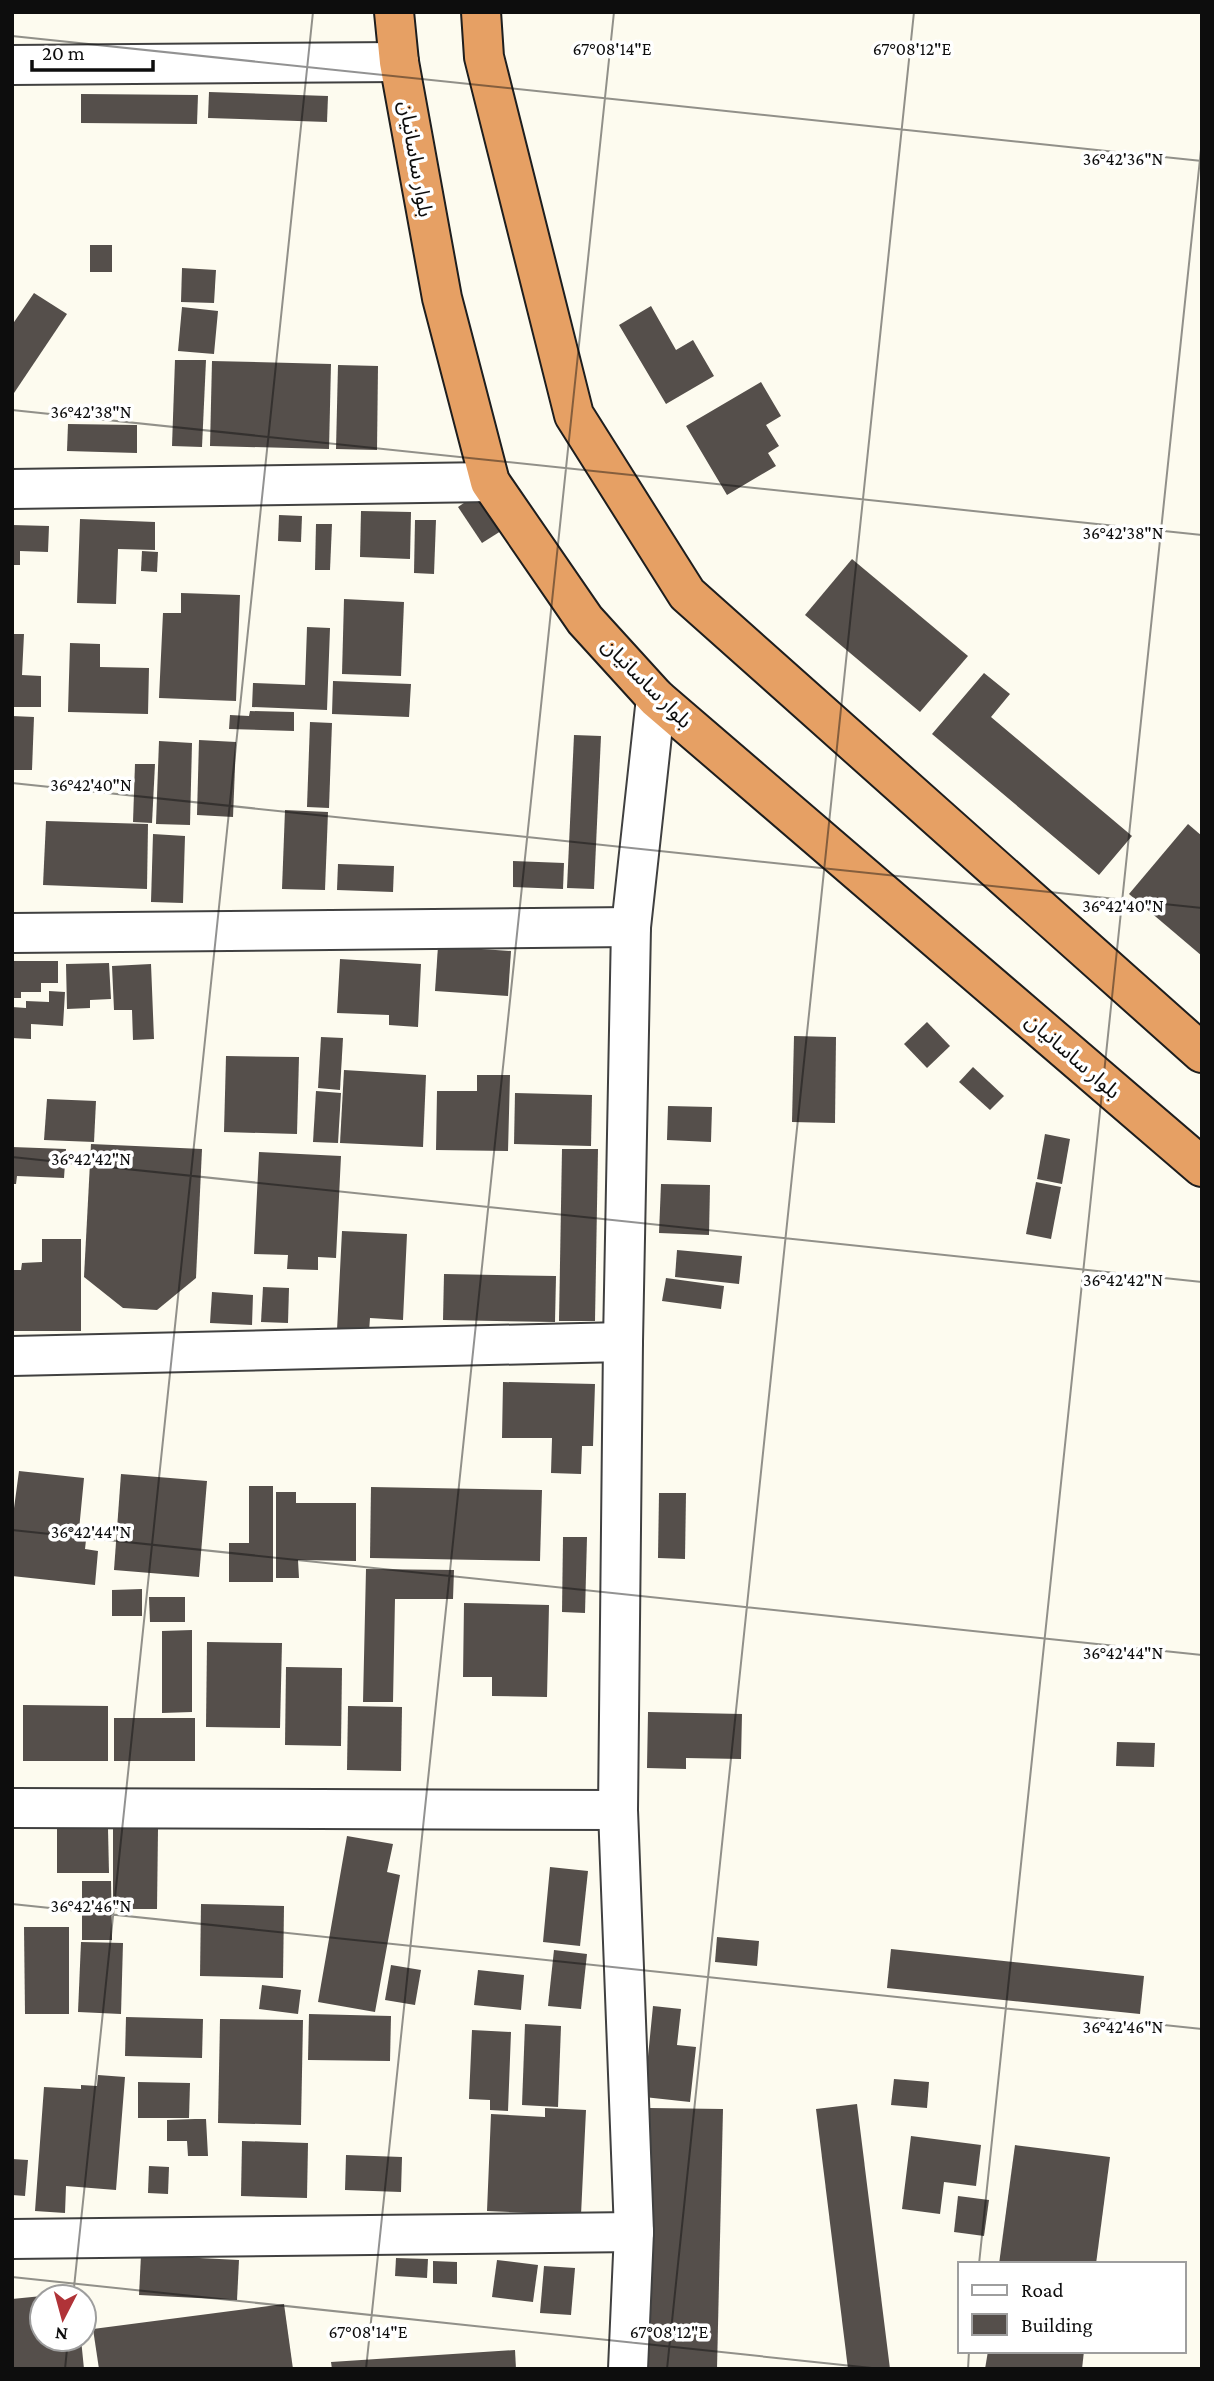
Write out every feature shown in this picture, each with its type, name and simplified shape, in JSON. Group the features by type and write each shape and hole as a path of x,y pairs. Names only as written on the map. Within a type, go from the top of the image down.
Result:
{"highway":[{"name":"بلوار ساسانیان","path":"394,12 398,62 442,298 490,482 585,620 656,698 1202,1167"},
{"path":"481,12 484,57 574,415 687,594 1202,1053"}],"street":[{"path":"12,65 398,62"},
{"path":"12,489 490,482"},
{"path":"628,2369 634,2232 618,1810 623,1342 631,927 656,698"},
{"path":"12,933 631,927"},
{"path":"12,1356 623,1342"},
{"path":"12,1808 618,1810"},
{"path":"12,2239 634,2232"}],"building":[{"path":"209,92 328,96 327,122 208,118"},
{"path":"81,94 198,95 197,124 81,123"},
{"path":"90,245 112,245 112,272 90,272"},
{"path":"182,268 216,270 214,303 181,302"},
{"path":"34,293 67,314 12,396 12,325"},
{"path":"651,306 676,350 693,340 714,376 666,404 619,325"},
{"path":"182,307 218,311 214,354 178,351"},
{"path":"175,360 206,360 202,447 172,446"},
{"path":"212,361 331,364 329,449 210,446"},
{"path":"338,365 378,366 377,450 336,449"},
{"path":"761,382 781,416 766,425 779,446 768,453 776,466 727,495 686,426"},
{"path":"68,424 137,425 137,453 67,451"},
{"path":"477,494 501,531 482,543 458,507"},
{"path":"361,511 411,512 410,559 360,557"},
{"path":"279,515 302,516 301,542 278,541"},
{"path":"80,519 155,522 155,550 118,549 116,604 77,603"},
{"path":"415,520 436,520 434,574 414,573"},
{"path":"316,524 332,524 330,570 315,570"},
{"path":"12,525 49,526 48,552 20,551 20,565 12,565"},
{"path":"142,551 158,552 157,572 141,571"},
{"path":"852,559 968,656 920,712 805,615"},
{"path":"181,593 240,595 236,701 159,698 163,613 181,613"},
{"path":"344,599 404,602 401,676 342,674"},
{"path":"307,627 330,628 327,710 252,707 253,683 305,685"},
{"path":"12,634 24,634 22,675 41,676 41,707 12,707"},
{"path":"70,643 100,644 100,667 149,668 148,714 68,712"},
{"path":"984,673 1010,694 991,717 1132,836 1099,875 932,734"},
{"path":"333,681 411,684 409,717 332,714"},
{"path":"250,711 294,712 294,731 229,729 230,715 249,716"},
{"path":"12,716 34,717 32,770 12,770"},
{"path":"310,722 332,723 329,808 307,807"},
{"path":"574,735 601,736 594,889 567,888"},
{"path":"199,740 236,742 233,817 197,815"},
{"path":"159,741 192,743 190,825 156,824"},
{"path":"135,764 155,764 152,823 133,822"},
{"path":"285,810 328,812 325,890 282,889"},
{"path":"46,821 148,824 147,889 43,885"},
{"path":"1188,824 1202,836 1202,956 1129,894"},
{"path":"153,834 185,836 183,903 151,902"},
{"path":"513,861 564,863 563,889 513,887"},
{"path":"338,864 394,866 393,892 337,890"},
{"path":"438,946 511,951 508,996 435,991"},
{"path":"340,959 421,964 418,1027 389,1025 389,1015 337,1013"},
{"path":"12,961 58,961 58,983 41,983 41,992 21,992 21,998 12,998"},
{"path":"109,963 111,999 90,1000 90,1008 67,1009 66,964"},
{"path":"151,964 154,1039 133,1040 132,1010 114,1010 112,966"},
{"path":"49,991 65,992 63,1026 31,1024 31,1039 12,1038 12,1007 26,1008 26,1001 49,1002"},
{"path":"927,1022 950,1046 927,1068 904,1044"},
{"path":"794,1036 836,1037 835,1123 792,1122"},
{"path":"321,1037 343,1038 340,1090 318,1088"},
{"path":"226,1056 299,1057 297,1134 224,1132"},
{"path":"973,1067 1004,1096 990,1110 959,1082"},
{"path":"344,1070 426,1075 423,1147 340,1143"},
{"path":"477,1075 510,1075 508,1151 436,1150 437,1091 477,1091"},
{"path":"316,1091 341,1093 338,1143 313,1142"},
{"path":"515,1093 592,1095 591,1146 514,1144"},
{"path":"47,1099 96,1101 94,1142 44,1140"},
{"path":"668,1106 712,1107 711,1142 667,1140"},
{"path":"1045,1134 1070,1139 1062,1184 1037,1179"},
{"path":"91,1144 202,1149 196,1278 157,1310 123,1308 84,1277"},
{"path":"12,1147 66,1149 64,1178 17,1176 16,1184 12,1184"},
{"path":"562,1149 598,1149 595,1321 559,1321"},
{"path":"259,1152 341,1156 336,1258 318,1257 318,1270 287,1269 288,1255 254,1254"},
{"path":"1036,1182 1061,1187 1051,1239 1026,1234"},
{"path":"661,1184 710,1185 709,1235 659,1233"},
{"path":"342,1231 407,1234 403,1320 370,1318 369,1332 337,1330"},
{"path":"42,1239 81,1239 81,1331 12,1331 12,1270 21,1270 22,1263 42,1262"},
{"path":"677,1250 742,1256 739,1284 675,1277"},
{"path":"444,1274 556,1276 555,1322 443,1320"},
{"path":"666,1278 724,1286 721,1309 662,1301"},
{"path":"263,1287 289,1288 288,1323 261,1322"},
{"path":"212,1292 253,1295 252,1325 210,1323"},
{"path":"503,1382 595,1384 593,1446 582,1446 581,1474 551,1473 552,1438 502,1438"},
{"path":"19,1471 84,1478 79,1530 87,1531 85,1549 98,1551 95,1585 12,1576 12,1523"},
{"path":"121,1474 207,1481 199,1577 114,1570"},
{"path":"249,1486 273,1486 273,1582 229,1582 229,1543 249,1543"},
{"path":"371,1487 542,1490 540,1561 370,1558"},
{"path":"276,1492 296,1492 296,1503 356,1503 356,1561 298,1560 299,1578 276,1578"},
{"path":"659,1493 686,1493 685,1559 658,1558"},
{"path":"563,1537 587,1537 585,1613 562,1612"},
{"path":"366,1569 454,1570 453,1599 395,1599 393,1702 363,1702"},
{"path":"142,1589 142,1616 112,1616 112,1590"},
{"path":"149,1597 185,1597 185,1622 150,1622"},
{"path":"464,1603 549,1605 547,1697 492,1696 492,1677 463,1677"},
{"path":"192,1630 192,1712 162,1713 162,1631"},
{"path":"207,1642 282,1643 280,1728 206,1727"},
{"path":"286,1667 342,1668 341,1746 285,1745"},
{"path":"23,1705 108,1706 108,1761 23,1761"},
{"path":"348,1706 402,1707 401,1771 347,1770"},
{"path":"648,1712 742,1714 741,1759 686,1758 686,1769 647,1768"},
{"path":"114,1718 195,1718 195,1761 114,1761"},
{"path":"1117,1742 1155,1743 1154,1767 1116,1766"},
{"path":"57,1829 108,1829 109,1873 57,1873"},
{"path":"113,1829 158,1829 157,1909 113,1909"},
{"path":"347,1836 393,1844 387,1872 400,1875 375,2012 318,2002"},
{"path":"550,1867 588,1871 580,1946 543,1942"},
{"path":"82,1881 111,1881 112,1940 82,1940"},
{"path":"201,1904 284,1906 283,1978 200,1976"},
{"path":"24,1927 69,1927 69,2014 25,2014"},
{"path":"717,1937 759,1941 757,1966 715,1962"},
{"path":"81,1942 123,1943 121,2014 78,2012"},
{"path":"891,1949 1144,1976 1140,2014 887,1988"},
{"path":"554,1950 587,1954 581,2009 548,2006"},
{"path":"391,1965 421,1970 415,2005 385,2000"},
{"path":"478,1970 524,1975 521,2010 474,2005"},
{"path":"262,1985 301,1990 298,2014 259,2009"},
{"path":"653,2006 681,2009 677,2045 696,2047 690,2102 644,2097"},
{"path":"309,2014 391,2016 390,2061 308,2060"},
{"path":"126,2017 203,2019 202,2058 125,2056"},
{"path":"220,2019 303,2020 301,2125 218,2123"},
{"path":"525,2024 561,2026 558,2107 522,2105"},
{"path":"472,2030 511,2032 508,2111 490,2110 490,2100 469,2099"},
{"path":"98,2075 125,2077 116,2190 66,2186 65,2213 35,2211 44,2087 81,2089 81,2085 97,2086"},
{"path":"894,2079 929,2082 927,2108 891,2105"},
{"path":"138,2082 190,2083 189,2118 138,2118"},
{"path":"857,2104 890,2369 848,2369 816,2109"},
{"path":"545,2108 586,2110 581,2215 487,2211 491,2114 545,2117"},
{"path":"649,2108 723,2109 717,2369 643,2369"},
{"path":"206,2119 208,2156 188,2156 187,2141 167,2141 167,2120"},
{"path":"911,2136 981,2145 976,2186 944,2182 940,2214 902,2209"},
{"path":"242,2141 308,2143 307,2198 241,2196"},
{"path":"1015,2145 1110,2157 1096,2262 999,2262"},
{"path":"346,2155 402,2157 401,2192 345,2190"},
{"path":"12,2159 28,2160 25,2196 12,2195"},
{"path":"149,2166 169,2167 168,2194 148,2193"},
{"path":"958,2196 989,2200 984,2236 954,2232"},
{"path":"141,2255 239,2260 237,2300 139,2295"},
{"path":"396,2258 428,2259 427,2278 395,2276"},
{"path":"497,2260 538,2265 533,2302 492,2297"},
{"path":"433,2261 457,2262 457,2284 433,2283"},
{"path":"544,2266 575,2268 571,2315 540,2313"},
{"path":"28,2297 28,2353 82,2353 84,2369 12,2369 12,2299"},
{"path":"284,2304 293,2369 99,2369 98,2328"},
{"path":"515,2350 516,2369 332,2369 331,2362"},
{"path":"988,2353 1084,2353 1082,2369 985,2369"}]}
